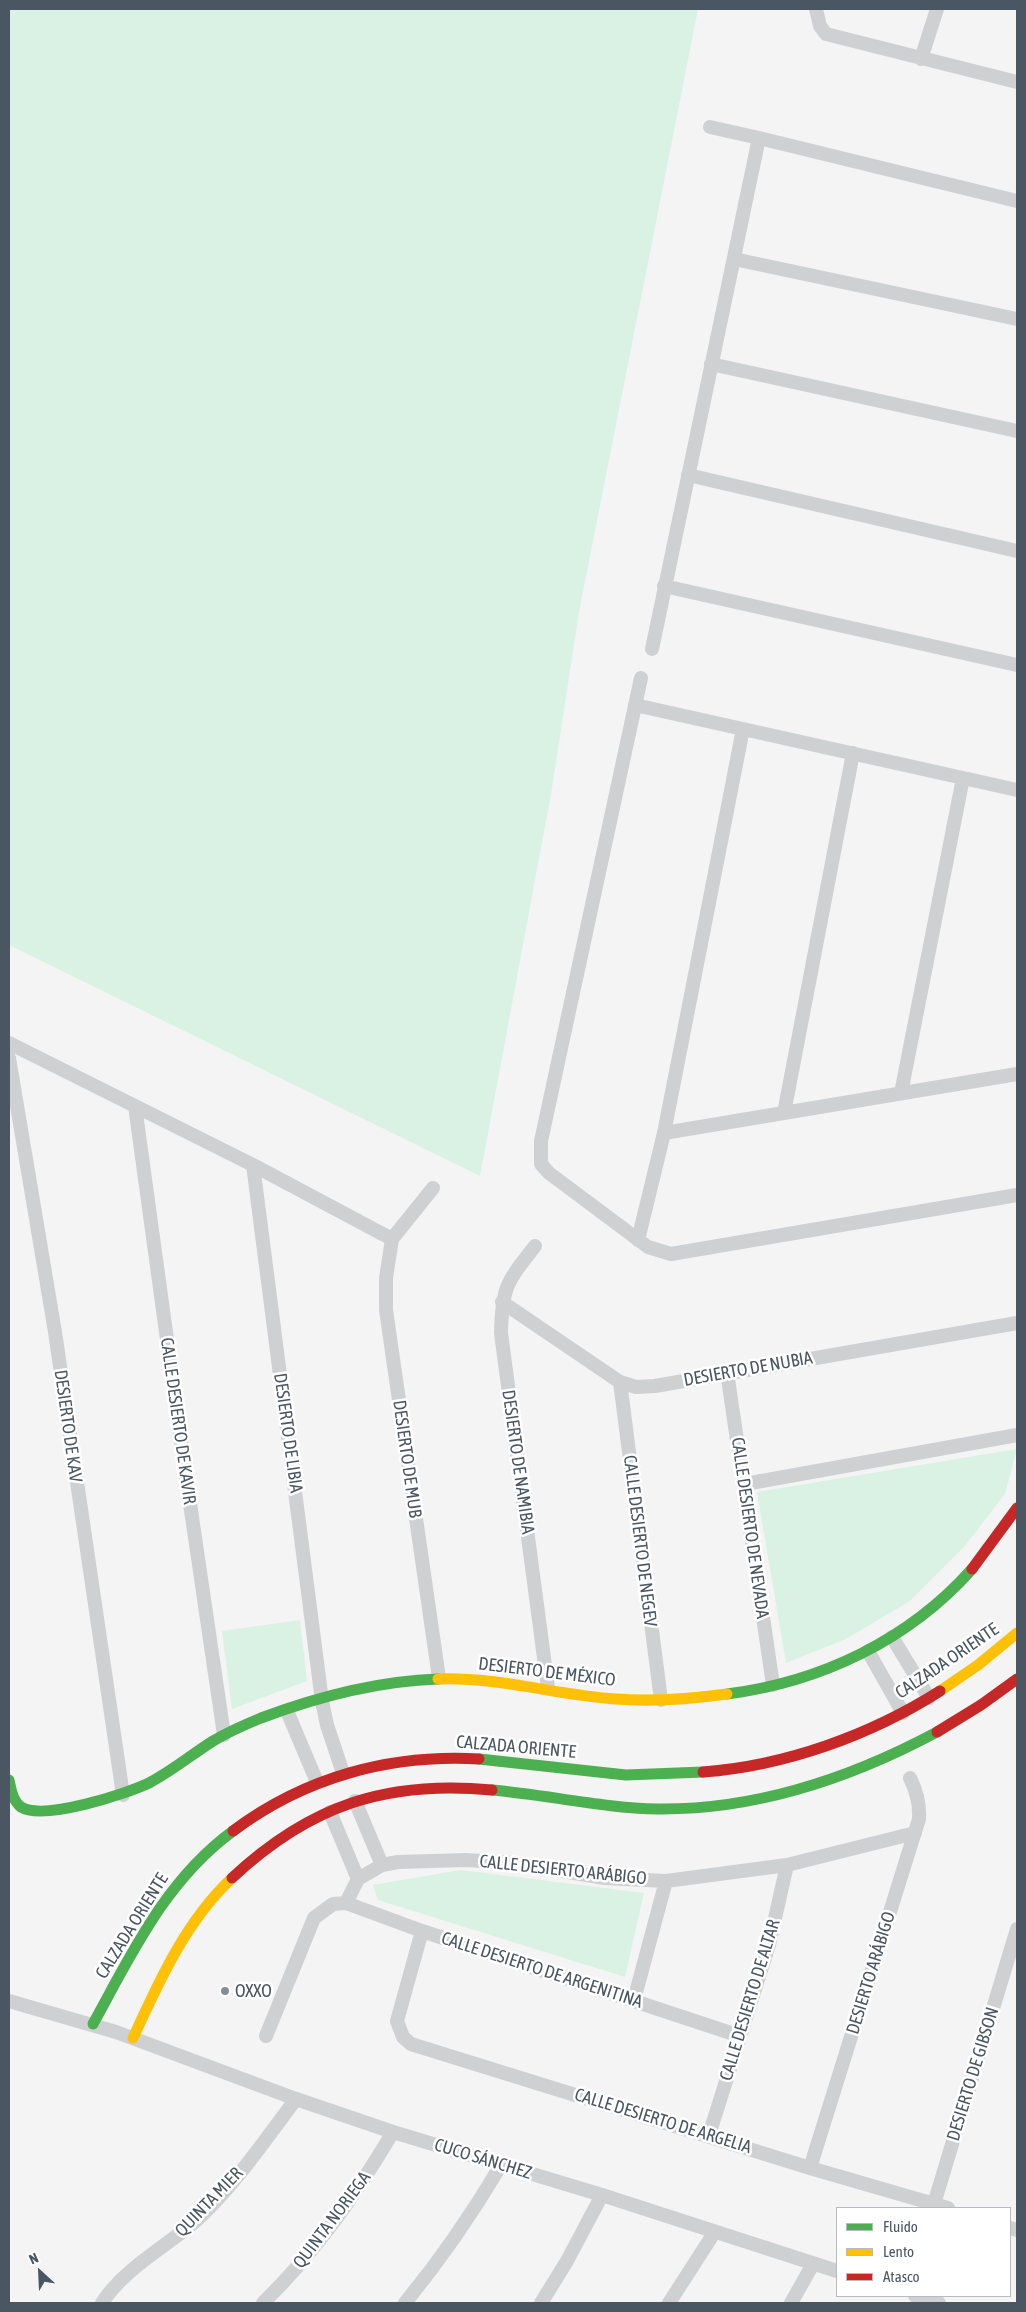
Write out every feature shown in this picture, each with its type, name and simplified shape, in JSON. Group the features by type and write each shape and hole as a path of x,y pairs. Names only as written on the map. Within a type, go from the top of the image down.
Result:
{"street":[{"path":"816,9 820,26 826,34 1017,82"},
{"path":"921,59 937,9"},
{"path":"710,127 1017,201"},
{"path":"652,649 759,138"},
{"path":"734,259 1017,319"},
{"path":"711,364 1017,430"},
{"path":"688,475 1016,547"},
{"path":"664,586 1017,665"},
{"path":"641,678 540,1153 541,1164 549,1173 638,1240 657,1252 670,1254 1017,1195"},
{"path":"635,705 1017,790"},
{"path":"638,1240 664,1133 743,729"},
{"path":"784,1113 853,753"},
{"path":"901,1093 963,778"},
{"path":"9,1043 253,1165 392,1239 433,1188"},
{"name":"DESIERTO DE KAV","path":"9,1058 55,1332 123,1794"},
{"path":"664,1133 901,1093 1017,1070"},
{"name":"CALLE DESIERTO DE KAVIR","path":"135,1106 183,1456 224,1735"},
{"name":"DESIERTO DE LIBIA","path":"253,1165 322,1701 326,1725 343,1773"},
{"name":"DESIERTO DE MUB","path":"392,1239 386,1278 386,1310 439,1678"},
{"name":"DESIERTO DE NAMIBIA","path":"536,1246 507,1283 502,1302 501,1333 548,1688"},
{"name":"DESIERTO DE NUBIA","path":"502,1302 620,1382 636,1387 654,1386 1017,1323"},
{"name":"CALLE DESIERTO DE NEVADA","path":"727,1372 773,1685"},
{"name":"CALLE DESIERTO DE NEGEV","path":"620,1382 661,1700"},
{"path":"744,1484 1017,1435"},
{"name":"DESIERTO DE MÉXICO","path":"9,1780 14,1800 22,1808 31,1812 44,1812 123,1794 165,1774 224,1735 287,1711 392,1683 439,1678 548,1688 618,1699 661,1700 725,1693 773,1685 810,1674 868,1651 918,1620 947,1596 998,1538 1017,1508"},
{"name":"CALZADA ORIENTE","path":"94,2024 159,1908 179,1881 200,1858 229,1834 263,1811 317,1782 378,1764 424,1758 485,1759 601,1774 654,1776 714,1773 840,1751 929,1698 974,1668 1017,1633"},
{"path":"892,1637 929,1698"},
{"path":"868,1651 903,1713"},
{"path":"133,2038 159,1979 190,1927 221,1890 252,1859 326,1805 426,1788 477,1789 600,1806 641,1809 686,1808 744,1800 800,1788 847,1773 901,1752 984,1705 1017,1679"},
{"path":"266,2036 314,1918 333,1904 346,1903 358,1879 287,1711"},
{"path":"840,1751 847,1773"},
{"path":"343,1773 382,1865"},
{"name":"DESIERTO ARÁBIGO","path":"810,2168 915,1833 920,1807 910,1778"},
{"name":"CALLE DESIERTO ARÁBIGO","path":"358,1879 382,1865 428,1860 466,1860 514,1863 605,1878 666,1881 787,1865 915,1833"},
{"name":"CALLE DESIERTO DE ALTAR","path":"709,2135 769,1945 787,1865"},
{"path":"634,2000 666,1881"},
{"name":"CALLE DESIERTO DE ARGENITINA","path":"346,1903 422,1931 740,2036"},
{"name":"DESIERTO DE GIBSON","path":"934,2204 1017,1929"},
{"name":"CALLE DESIERTO DE ARGELIA","path":"422,1931 398,2011 399,2030 411,2044 709,2135 810,2168 934,2204"},
{"name":"CUCO SÁNCHEZ","path":"9,2001 94,2024 296,2100 393,2132 602,2195 836,2272"},
{"name":"QUINTA MIER","path":"105,2298 206,2210 229,2186 296,2100"},
{"name":"QUINTA NORIEGA","path":"263,2303 317,2246 359,2189 393,2132"},
{"path":"405,2303 434,2268 471,2216 500,2165"},
{"path":"541,2303 568,2261 602,2195"},
{"path":"934,2204 944,2207"},
{"path":"669,2303 714,2233"},
{"path":"791,2303 813,2264"},
{"path":"916,2299 939,2303"}],"green space":[{"path":"9,9 698,9 579,612 551,794 480,1176 9,945"},
{"path":"1017,1449 1005,1494 964,1547 910,1601 846,1639 786,1663 757,1492"},
{"path":"300,1620 307,1681 232,1709 222,1631"},
{"path":"461,1870 644,1893 625,1977 378,1900 373,1885"}],"traffic: fast":[{"path":"727,1694 762,1688 796,1679 829,1668 861,1654 892,1637 920,1617 972,1569"},
{"path":"9,1780 14,1798 21,1807 47,1811 85,1804 149,1783 219,1738 248,1723 282,1710 348,1691 393,1683 438,1679"},
{"path":"492,1790 637,1808 695,1808 731,1804 767,1797 837,1777 871,1764 937,1732"},
{"path":"479,1759 626,1775 703,1772"},
{"path":"93,2024 152,1919 188,1872 209,1850 233,1831"}],"traffic: slow":[{"path":"940,1691 978,1665 1017,1633"},
{"path":"438,1679 506,1683 572,1694 630,1700 672,1700 727,1694"},
{"path":"133,2038 153,1995 187,1932 232,1878"}],"traffic: jam":[{"path":"972,1569 1017,1508"},
{"path":"937,1732 981,1705 1017,1679"},
{"path":"703,1772 765,1763 826,1746 885,1721 940,1691"},
{"path":"233,1831 289,1796 319,1783 350,1773 381,1765 413,1761 446,1758 479,1759"},
{"path":"232,1878 261,1853 291,1832 321,1815 352,1803 384,1794 418,1789 492,1790"}],"place":[{"name":"OXXO","path":"225,1991"}]}
